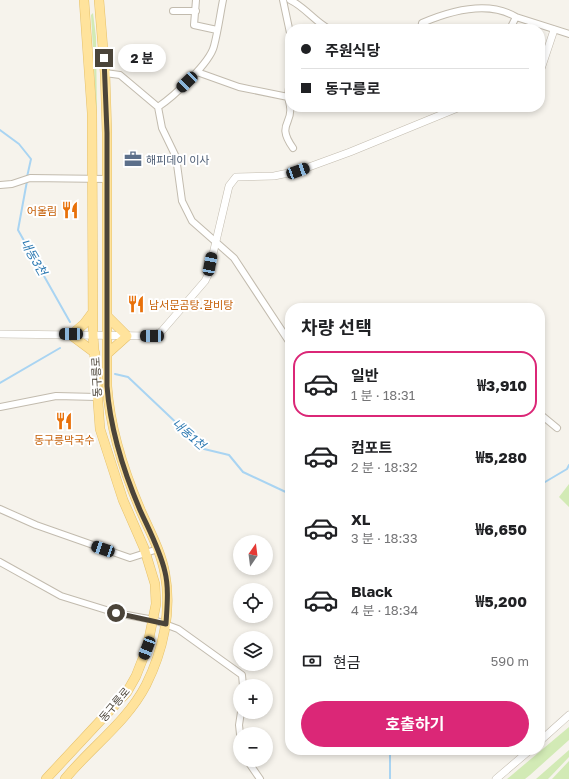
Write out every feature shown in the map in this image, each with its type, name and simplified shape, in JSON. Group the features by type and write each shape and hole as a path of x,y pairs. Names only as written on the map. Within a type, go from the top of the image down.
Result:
{"main road":[{"name":"동구릉로","path":"46,779 127,692 136,676 147,648 154,620 156,604 155,584 146,552 122,500 106,453 100,429 93,335 93,179 90,82 84,0"},
{"name":"동구릉로","path":"65,779 124,716 146,686 159,653 166,624 165,573 158,549 140,508 118,449 109,414 107,354 107,179 105,73 99,0"},
{"path":"94,312 84,324 71,334 84,343 94,353"},
{"path":"107,316 128,336 107,354"}],"street":[{"path":"196,0 194,25 217,30"},
{"path":"158,107 166,102 197,72 214,47 223,0"},
{"path":"283,0 288,24"},
{"path":"290,0 302,6 320,24"},
{"path":"422,24 441,16 466,9 496,7 507,11 516,17 536,24"},
{"path":"173,11 196,10"},
{"path":"512,24 516,17"},
{"path":"545,27 569,34"},
{"path":"545,57 554,30"},
{"path":"197,72 239,87 285,96"},
{"path":"105,73 120,75 158,107 162,128 176,157 182,201 192,221 234,258 285,335"},
{"path":"290,112 285,126 287,138 294,148"},
{"path":"0,334 152,336 161,332 205,281 208,275 229,186 236,177 274,176 298,171 350,152 440,112"},
{"path":"0,185 12,184 27,179 107,179"},
{"path":"0,407 56,396 97,396"},
{"path":"545,418 557,428"},
{"path":"0,509 36,525 130,558 158,549"},
{"path":"0,562 61,596 116,613 154,620 178,628 242,675 242,679"},
{"path":"545,737 569,715"},
{"path":"496,779 524,755"},
{"path":"252,767 260,779"}],"green space":[{"path":"93,13 96,37 97,121 91,15"},
{"path":"569,484 569,507 559,497"},
{"path":"569,727 569,740 530,775 525,779 507,779 536,755 545,755 545,747"},
{"path":"569,750 569,757 548,779 536,779"},
{"path":"569,761 569,779 552,779"}],"waterway":[{"name":"내동3천","path":"0,130 19,144 31,159 27,177"},
{"name":"내동3천","path":"27,181 18,230 70,322"},
{"name":"내동1천","path":"0,383 60,348"},
{"name":"내동1천","path":"115,374 128,377 204,449 229,455 243,472 285,492"},
{"path":"545,482 567,469 569,465"},
{"name":"내동1천","path":"390,755 390,779"}],"place":[{"name":"해피데이 이사","path":"133,159"},
{"name":"어울림","path":"70,210"},
{"name":"남서문곰탕.갈비탕","path":"136,304"},
{"name":"동구릉막국수","path":"64,421"}],"route":[{"path":"104,58 107,133 107,386 109,414 118,449 140,508 158,549 165,573 167,604 166,624 154,620 116,613"}]}
